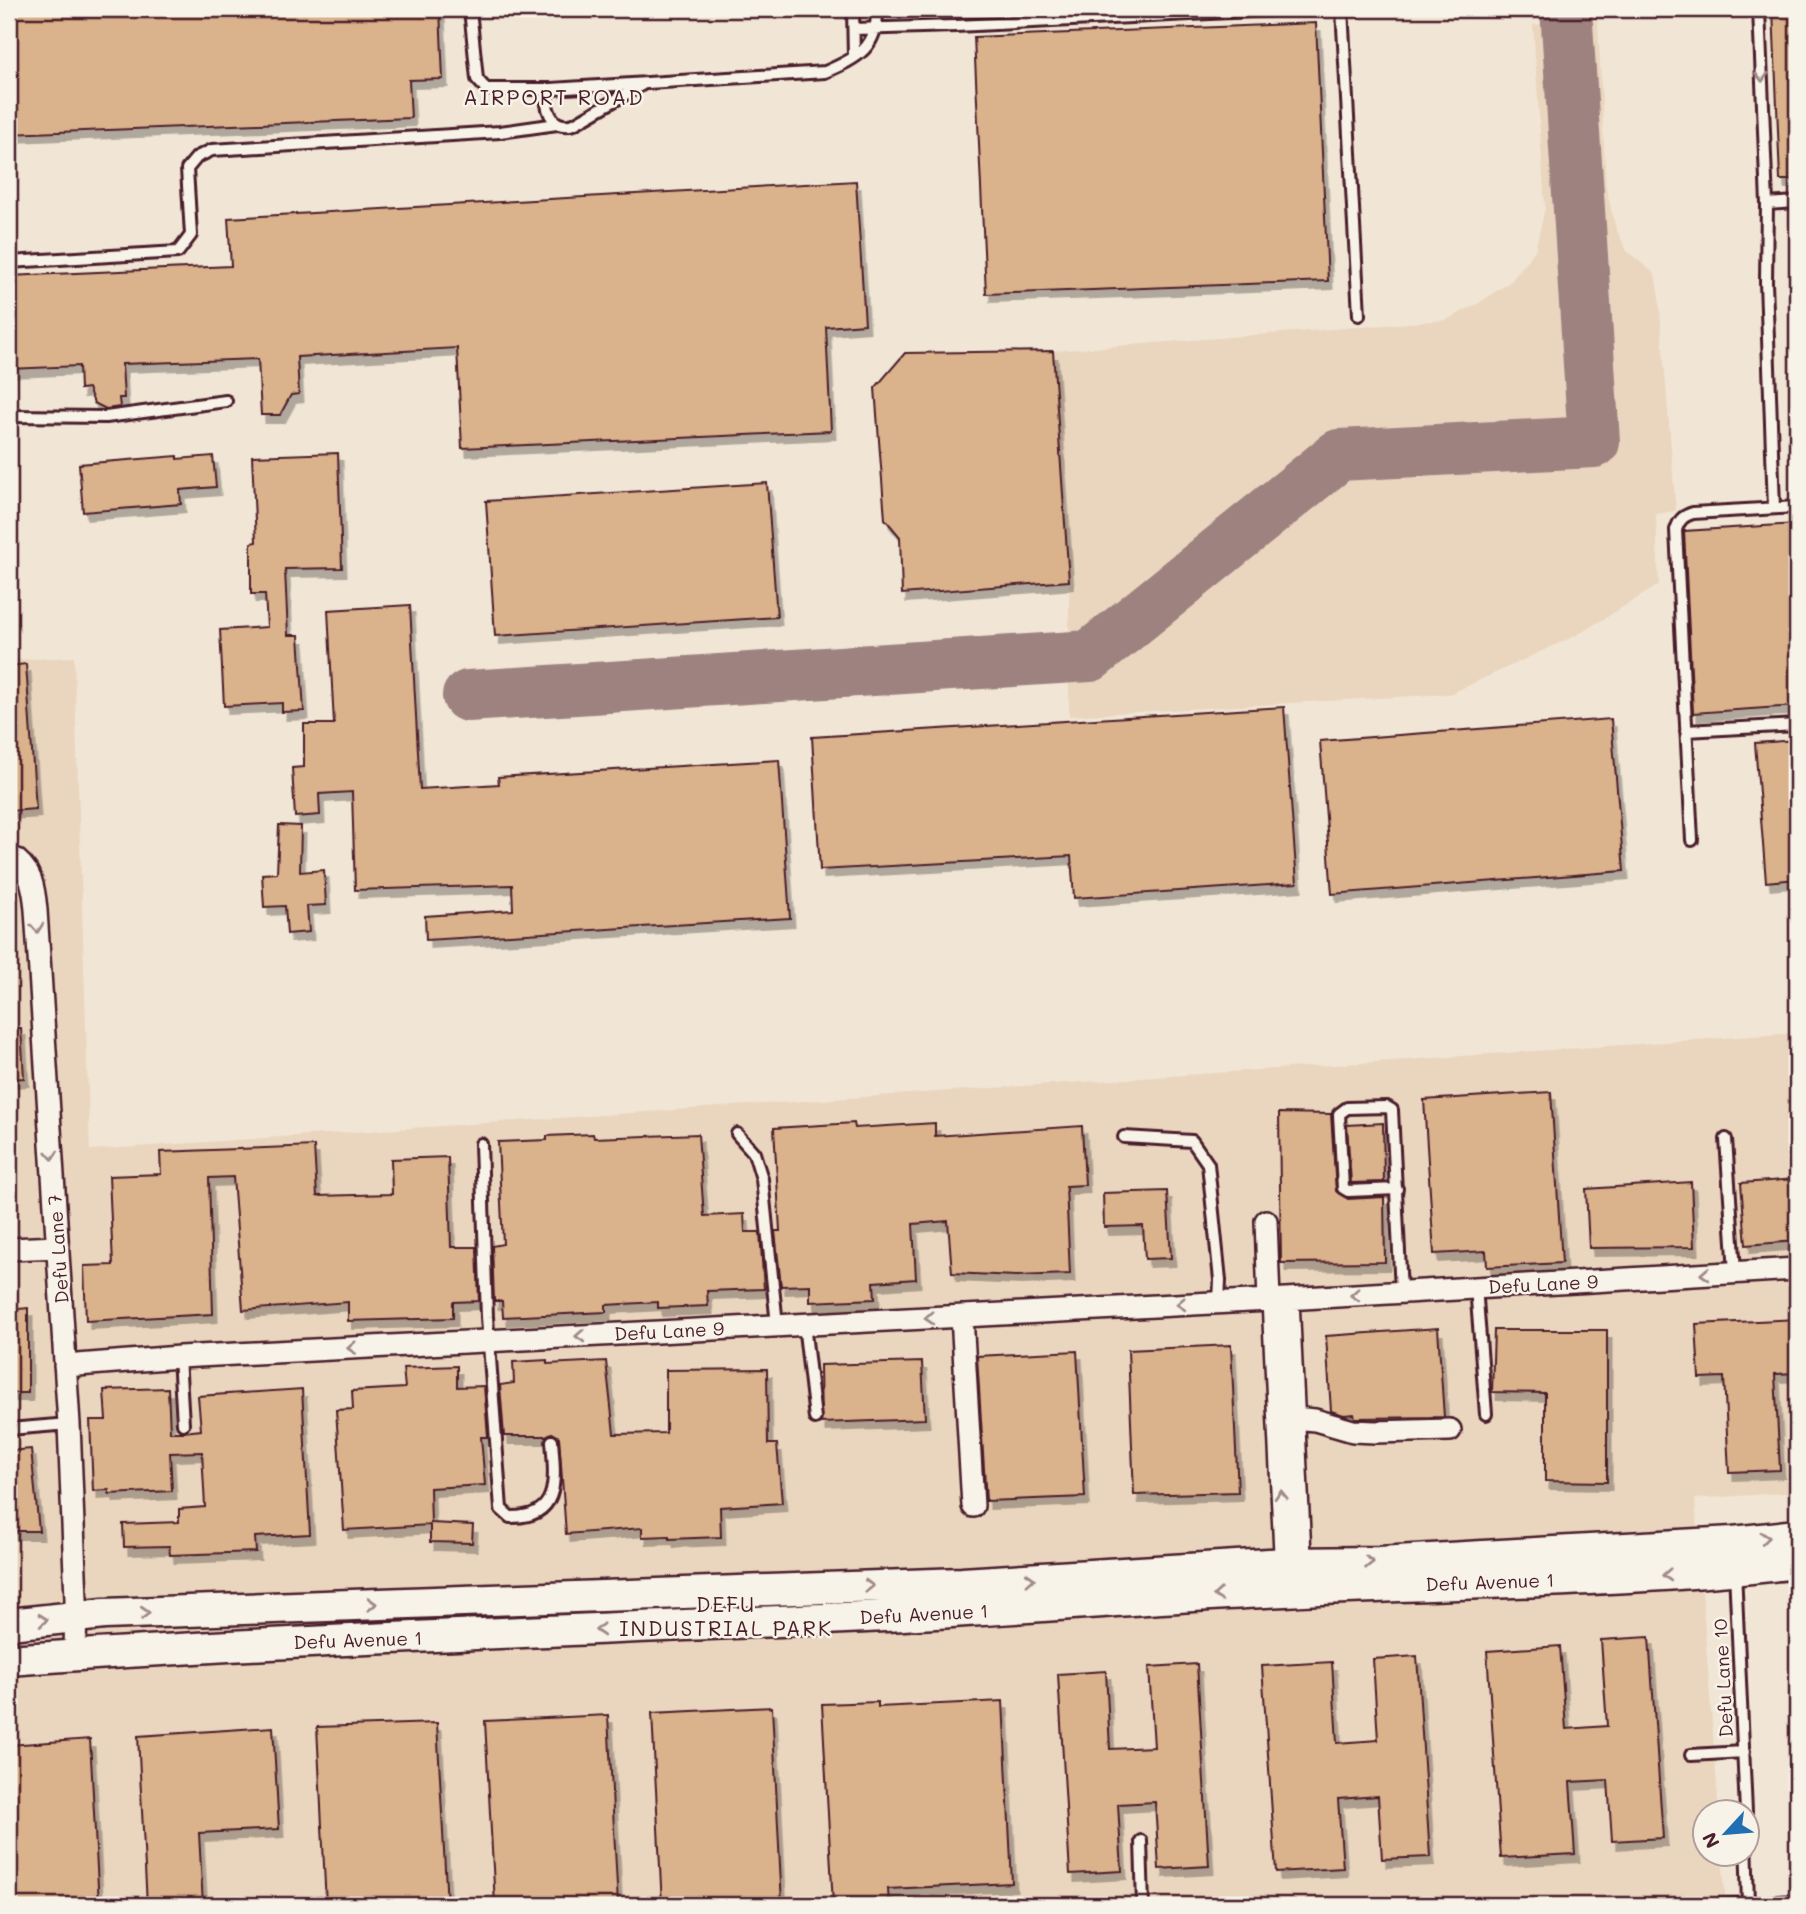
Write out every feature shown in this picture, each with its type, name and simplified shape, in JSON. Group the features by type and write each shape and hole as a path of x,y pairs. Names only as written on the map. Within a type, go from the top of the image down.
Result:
{"main road":[{"name":"Defu Avenue 1","path":"1734,1556 1797,1535"},
{"name":"Defu Avenue 1","path":"9,1660 75,1654 962,1612 1293,1577 1379,1562 1734,1556 1797,1563"},
{"name":"Defu Avenue 1","path":"9,1624 77,1616 962,1583 1293,1577"}],"street":[{"name":"Defu Lane 7","path":"9,855 22,863 33,884 69,1424 77,1616 75,1654"},
{"path":"1266,1221 1294,1418 1293,1577"},
{"path":"9,1249 58,1247"},
{"name":"Defu Lane 9","path":"65,1366 179,1357 1797,1269"},
{"path":"1277,1299 1293,1577"},
{"path":"962,1316 973,1506"},
{"path":"1294,1418 1315,1420 1353,1431 1450,1430"}],"lane":[{"path":"470,9 477,79 486,89 551,89 825,72 854,57 869,45 877,27 877,9"},
{"path":"853,9 854,57"},
{"path":"854,29 1292,9"},
{"path":"1342,9 1359,315"},
{"path":"1759,9 1767,204 1766,282 1774,508"},
{"path":"9,262 178,252 191,235 187,169 197,157 212,150 500,132 557,124 566,126 646,83"},
{"path":"551,89 546,96 546,105 549,115 557,124"},
{"path":"1767,204 1797,202"},
{"path":"9,416 106,417 226,401"},
{"path":"1692,840 1676,530 1678,523 1681,518 1693,513 1797,507"},
{"path":"1686,731 1797,725"},
{"path":"1397,1189 1348,1191 1343,1188 1339,1114 1342,1110 1387,1107 1392,1110 1397,1189 1401,1292"},
{"path":"737,1134 754,1153 762,1179 777,1325"},
{"path":"1124,1137 1192,1141 1203,1154 1208,1164 1220,1280 1219,1302"},
{"path":"1726,1139 1735,1272"},
{"path":"481,1144 501,1509 510,1517 524,1517 538,1512 551,1499 555,1471 552,1441"},
{"path":"1476,1287 1486,1414"},
{"path":"804,1324 815,1418"},
{"path":"179,1357 183,1424"},
{"path":"9,1429 69,1424"},
{"name":"Defu Lane 10","path":"1734,1556 1746,1798"},
{"path":"1691,1755 1744,1752"},
{"path":"1141,1841 1143,1905"},
{"path":"1747,1868 1748,1904"},
{"path":"1718,1905 1797,1901"}],"shaded area":[{"path":"1598,21 1606,187 1616,229 1627,251 1655,274 1659,297 1676,511 1656,514 1659,585 1579,634 1450,694 1069,716 1069,581 1053,351 1446,320 1479,303 1511,281 1535,250 1545,208 1533,25"},
{"path":"74,657 90,1150 1797,1033 1797,1492 1695,1499 1718,1798 1690,1798 1690,1868 1723,1868 1726,1905 9,1905 9,660"}],"building":[{"path":"9,9 440,9 443,79 409,80 411,118 9,134"},
{"path":"1773,9 1797,9 1797,180 1780,180"},
{"path":"1316,23 1328,281 986,294 974,37"},
{"path":"856,181 865,324 826,327 831,431 462,448 457,348 297,357 299,394 291,395 280,415 261,415 258,359 122,364 124,398 119,398 120,407 106,409 94,403 88,388 80,389 79,366 9,369 9,276 231,266 228,218"},
{"path":"1053,351 1069,581 902,594 900,537 885,519 875,388 905,353"},
{"path":"338,453 342,568 285,569 288,635 299,635 304,711 282,712 282,703 224,706 220,630 267,627 265,594 251,594 251,543 256,542 252,456"},
{"path":"177,456 177,459 213,456 216,487 180,490 181,504 83,512 79,464"},
{"path":"767,483 777,617 495,636 486,501"},
{"path":"1797,524 1797,706 1693,713 1684,531"},
{"path":"410,605 420,789 499,784 498,777 779,760 790,918 426,940 425,916 513,910 512,885 355,890 352,792 319,794 320,815 295,817 292,768 304,767 304,724 334,724 328,610"},
{"path":"26,664 36,809 9,811 9,666"},
{"path":"1284,707 1297,883 1074,898 1071,856 820,870 812,737"},
{"path":"1611,719 1624,871 1332,894 1320,741"},
{"path":"1797,740 1797,879 1766,882 1755,743"},
{"path":"279,825 301,826 300,872 324,870 326,905 307,906 309,932 287,934 285,906 264,907 262,874 277,873"},
{"path":"9,1028 21,1028 24,1078 9,1079"},
{"path":"1551,1092 1562,1263 1487,1267 1486,1251 1434,1254 1424,1100"},
{"path":"1279,1113 1331,1114 1336,1191 1348,1199 1384,1197 1385,1262 1281,1263"},
{"path":"854,1123 855,1128 935,1123 935,1136 1082,1126 1085,1185 1066,1186 1070,1274 1016,1276 952,1273 948,1221 913,1224 916,1279 874,1282 875,1299 810,1302 810,1285 781,1286 775,1231 780,1231 774,1128"},
{"path":"1383,1123 1384,1182 1351,1183 1347,1125"},
{"path":"593,1134 594,1138 698,1134 704,1216 744,1214 745,1232 760,1232 764,1289 707,1291 708,1306 658,1308 658,1302 606,1305 606,1312 503,1317 502,1301 494,1301 492,1246 503,1244 498,1142 547,1140 547,1136"},
{"path":"314,1146 317,1196 392,1194 391,1159 448,1157 451,1247 477,1247 479,1301 453,1302 453,1318 348,1321 348,1302 243,1310 233,1177 209,1178 213,1314 86,1321 84,1266 113,1265 109,1176 161,1174 160,1152"},
{"path":"1797,1179 1797,1241 1746,1245 1741,1183"},
{"path":"1691,1182 1694,1247 1589,1248 1586,1189"},
{"path":"1167,1191 1171,1258 1145,1259 1143,1226 1104,1227 1103,1193"},
{"path":"28,1308 28,1393 9,1393 9,1310"},
{"path":"1797,1319 1797,1373 1775,1374 1780,1470 1729,1472 1724,1377 1699,1378 1696,1324"},
{"path":"1438,1328 1444,1417 1355,1418 1354,1414 1344,1415 1331,1411 1326,1336"},
{"path":"1494,1330 1607,1330 1607,1482 1545,1481 1545,1393 1492,1392"},
{"path":"1231,1345 1238,1492 1134,1495 1128,1350"},
{"path":"1077,1351 1085,1497 986,1501 977,1356"},
{"path":"547,1360 547,1364 606,1361 614,1434 666,1433 666,1370 767,1369 768,1444 777,1444 782,1503 720,1507 721,1537 642,1537 642,1528 566,1534 559,1437 552,1433 546,1436 504,1436 500,1385 514,1383 513,1362"},
{"path":"922,1362 925,1419 821,1423 820,1365"},
{"path":"457,1366 457,1387 484,1386 488,1437 481,1437 485,1485 430,1488 431,1523 473,1525 472,1543 430,1542 430,1525 344,1530 336,1410 353,1409 352,1391 405,1388 403,1368"},
{"path":"168,1388 170,1432 201,1430 198,1396 302,1389 310,1534 255,1537 256,1552 170,1555 169,1546 124,1547 123,1524 179,1522 179,1509 205,1507 202,1452 170,1453 172,1491 109,1494 109,1490 93,1491 90,1420 106,1420 104,1390"},
{"path":"31,1449 39,1531 9,1531 9,1451"},
{"path":"1649,1637 1663,1838 1612,1841 1608,1780 1570,1782 1575,1854 1501,1858 1487,1651 1560,1646 1566,1729 1607,1726 1601,1640"},
{"path":"1417,1656 1430,1857 1382,1859 1378,1796 1338,1799 1343,1868 1276,1872 1262,1666 1332,1662 1337,1743 1378,1740 1373,1659"},
{"path":"1197,1664 1209,1866 1159,1869 1155,1802 1118,1804 1122,1871 1070,1874 1058,1674 1106,1671 1110,1749 1154,1747 1149,1667"},
{"path":"1003,1701 1012,1883 888,1889 889,1905 833,1905 822,1704 878,1702 878,1707"},
{"path":"772,1707 782,1905 662,1905 652,1713"},
{"path":"608,1715 618,1905 495,1905 485,1721"},
{"path":"437,1723 447,1905 326,1905 317,1727"},
{"path":"273,1727 279,1829 199,1833 203,1905 147,1905 138,1736"},
{"path":"90,1739 99,1905 9,1905 9,1745"}],"taxiway":[{"path":"468,696 1090,656 1339,455 1594,442 1566,9"}],"district":[{"name":"AIRPORT ROAD","path":"554,98"},
{"name":"DEFU INDUSTRIAL PARK","path":"726,1617"}]}
